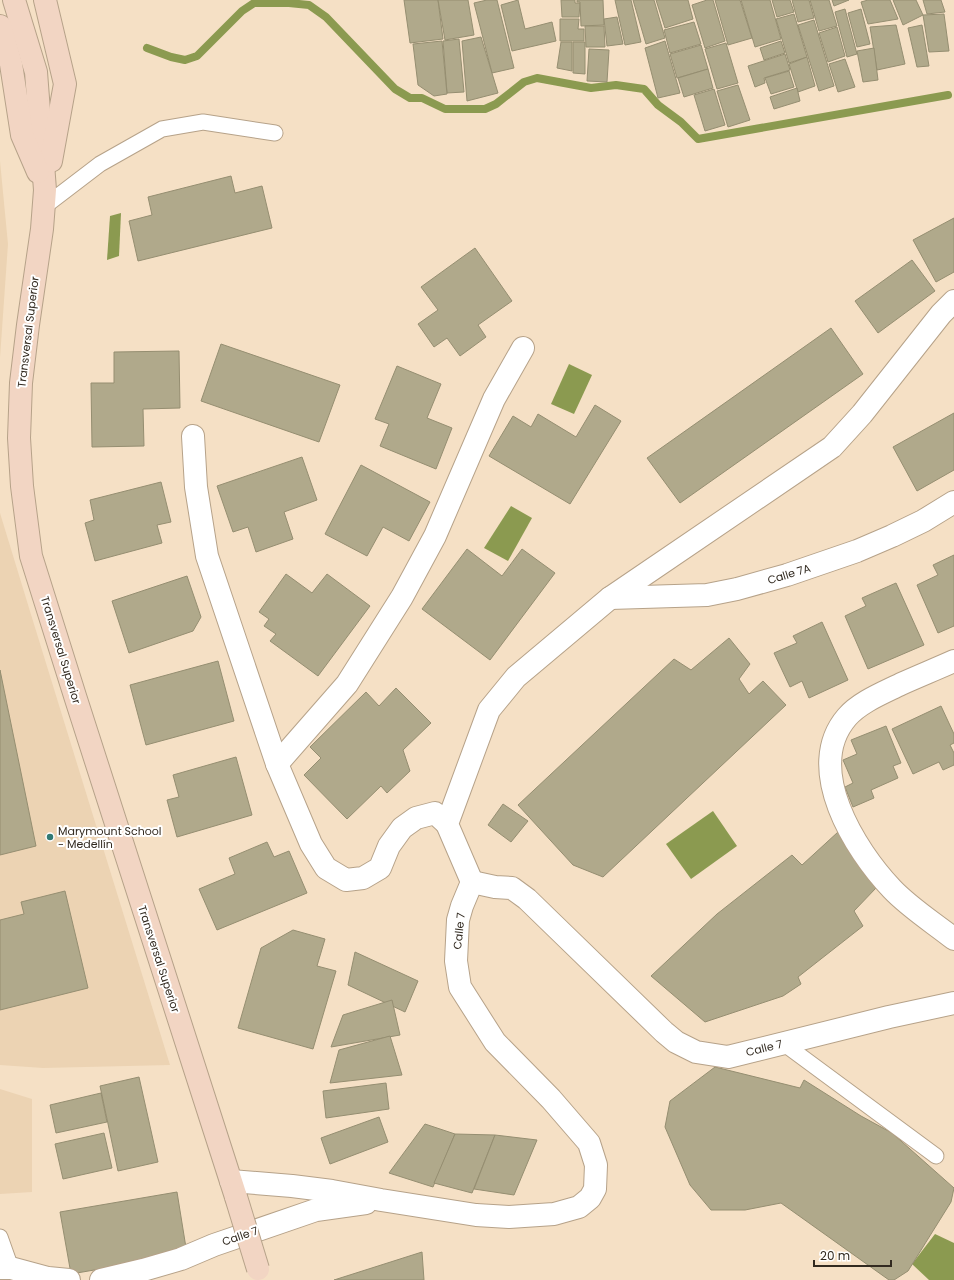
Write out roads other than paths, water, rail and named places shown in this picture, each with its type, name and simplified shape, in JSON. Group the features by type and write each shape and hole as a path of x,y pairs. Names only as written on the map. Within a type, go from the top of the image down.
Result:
{"main road":[{"name":"Transversal Superior","path":"14,0 36,72 45,198 20,383 19,438 22,486 31,556 260,1274"},
{"path":"45,0 65,84 45,198"},
{"path":"0,26 11,64 22,135 45,198"}],"street":[{"path":"447,824 489,710 516,677 610,598 832,447 862,414 941,314 954,301"},
{"path":"277,764 347,684 402,597 435,536 494,399 524,348"},
{"path":"193,436 196,487 208,556 277,764 311,844 326,868 346,880 363,878 380,868 389,846 402,828 416,818 435,814 447,824 472,882"},
{"name":"Calle 7A","path":"610,598 660,598 707,595 737,589 780,577 857,551 892,536 923,521 954,502"},
{"path":"954,660 870,699 847,717 835,737 831,749 831,781 844,821 870,862 893,890 954,939"},
{"name":"Calle 7","path":"233,1189 292,1186 332,1191 476,1215 509,1217 554,1214 580,1207 590,1198 596,1189 596,1165 589,1143 551,1100 495,1042 460,987 456,961 458,920 472,882 494,887 512,888 527,899 676,1042 696,1052 728,1057 954,1003"},
{"name":"Calle 7","path":"101,1280 143,1270 185,1257 214,1245 316,1210 381,1200"},
{"path":"6,1268 48,1278 69,1280"}],"lane":[{"path":"45,198 100,164 162,129 203,122 275,134"},
{"path":"784,1043 936,1156"},
{"path":"0,1236 6,1268"}],"waterway":[{"path":"147,48 171,57 185,60 197,56 242,11 254,3 289,3 309,5 326,17 395,89 410,98 422,98 445,109 485,109 496,104 524,82 537,78 591,88 616,85 644,89 658,105 681,122 698,139 948,95"}],"place":[{"name":"Marymount School - Medellín","path":"50,837"}]}
